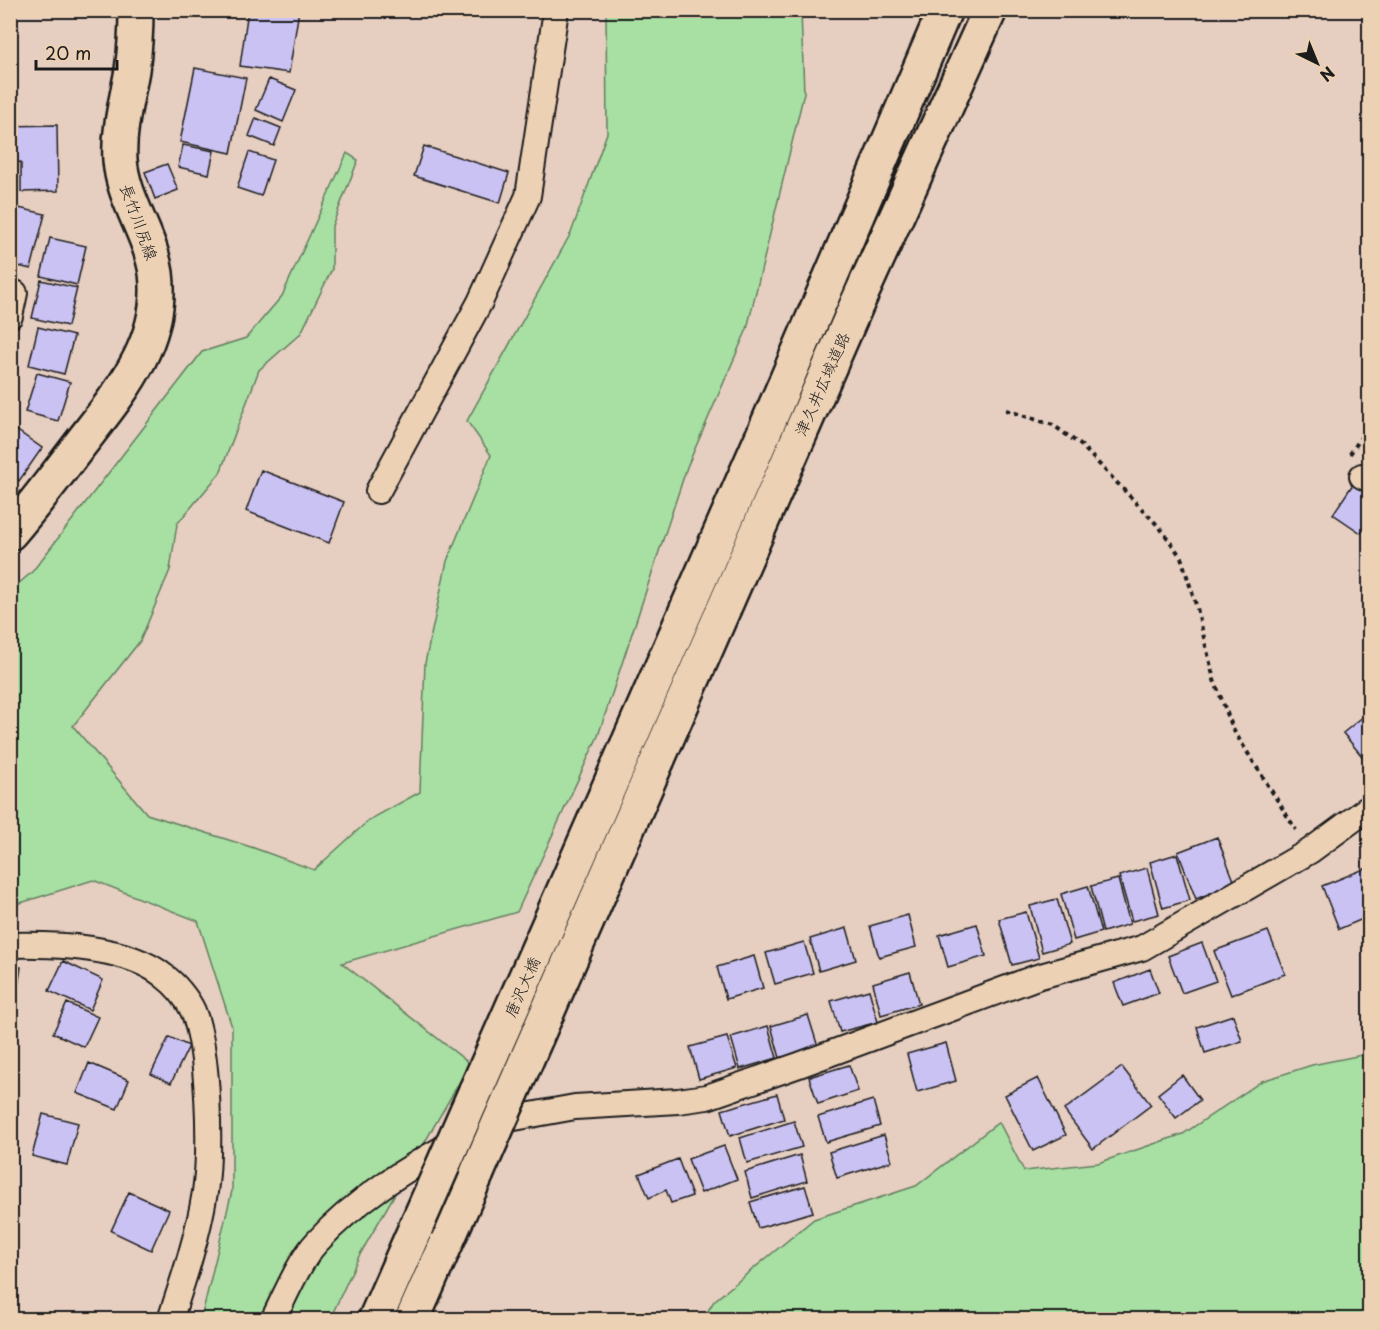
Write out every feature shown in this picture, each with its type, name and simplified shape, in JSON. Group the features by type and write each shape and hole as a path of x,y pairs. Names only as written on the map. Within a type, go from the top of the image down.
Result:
{"main road":[{"name":"長竹川尻線","path":"10,533 116,398 142,357 152,326 157,292 154,264 123,179 120,154 134,55 136,10"},
{"name":"津久井広域道路","path":"627,746 945,10"},
{"name":"津久井広域道路","path":"658,759 851,317 990,10"},
{"name":"唐沢大橋","path":"375,1320 627,746"},
{"name":"唐沢大橋","path":"412,1320 658,759"}],"street":[{"path":"378,491 480,303 528,196 556,10"},
{"path":"10,292 15,293 10,316"},
{"path":"273,1320 314,1244 379,1188 475,1131 509,1119 563,1109 707,1097 1037,976 1142,948 1310,851 1370,807"},
{"path":"10,945 73,946 136,959 165,976 183,994 193,1011 204,1070 207,1137 205,1190 192,1253 170,1320"}],"path":[{"path":"1006,410 1053,425 1082,446 1161,529 1181,557 1197,608 1214,680 1234,731 1310,851"}],"green space":[{"path":"606,11 801,11 804,93 747,329 687,467 598,736 517,912 342,963 470,1064 359,1256 330,1319 201,1319 232,1191 232,1027 198,921 93,880 11,906 10,591 32,572 202,352 246,338 282,296 347,153 358,160 332,226 332,269 301,333 259,370 220,473 177,524 170,570 140,641 73,726 147,814 314,870 369,820 420,792 425,663 447,561 491,455 467,421 571,233 607,133"},
{"path":"1367,1054 1370,1057 1369,1319 703,1319 714,1301 814,1219 916,1186 999,1122 1024,1171 1098,1163 1183,1134 1262,1081 1312,1065"}],"building":[{"path":"248,10 299,10 289,73 240,66"},
{"path":"195,68 246,78 231,153 180,142"},
{"path":"269,79 296,90 283,122 256,110"},
{"path":"256,118 281,128 274,146 249,136"},
{"path":"57,125 58,191 21,192 21,162 10,163 10,126"},
{"path":"183,145 214,151 209,174 178,167"},
{"path":"424,146 509,173 500,203 414,176"},
{"path":"249,152 273,160 261,196 237,188"},
{"path":"167,164 178,190 155,199 145,172"},
{"path":"10,206 45,214 31,269 10,264"},
{"path":"50,238 86,246 77,285 41,276"},
{"path":"41,280 77,288 68,326 32,318"},
{"path":"38,327 74,336 64,374 29,365"},
{"path":"37,373 70,382 58,421 25,412"},
{"path":"12,427 42,448 19,481 10,474"},
{"path":"261,470 344,502 329,543 246,511"},
{"path":"1355,481 1370,490 1370,521 1361,533 1333,514"},
{"path":"1370,711 1370,766 1343,733"},
{"path":"1217,837 1235,883 1196,899 1178,852"},
{"path":"1177,854 1190,900 1163,908 1150,862"},
{"path":"1369,867 1370,916 1339,929 1322,886"},
{"path":"1147,868 1159,914 1132,921 1119,876"},
{"path":"1118,879 1130,924 1103,932 1091,886"},
{"path":"1088,886 1101,932 1074,940 1061,894"},
{"path":"1057,899 1070,944 1042,952 1030,906"},
{"path":"1026,912 1039,958 1012,965 999,919"},
{"path":"908,915 916,947 879,957 870,926"},
{"path":"977,924 986,956 948,967 939,935"},
{"path":"847,928 856,960 819,971 810,939"},
{"path":"1268,931 1285,974 1231,995 1214,951"},
{"path":"804,942 813,973 775,984 766,953"},
{"path":"1202,943 1216,981 1182,993 1168,956"},
{"path":"754,956 763,988 726,999 717,967"},
{"path":"63,961 103,980 90,1010 49,991"},
{"path":"10,965 21,967 13,1020 10,1020"},
{"path":"1150,969 1159,993 1123,1006 1114,983"},
{"path":"910,972 919,1004 881,1015 873,983"},
{"path":"869,990 878,1022 840,1032 831,1001"},
{"path":"67,1003 98,1017 84,1047 53,1033"},
{"path":"808,1015 818,1047 780,1058 771,1026"},
{"path":"1233,1015 1242,1041 1205,1053 1197,1027"},
{"path":"768,1026 777,1058 740,1069 731,1037"},
{"path":"169,1037 189,1046 171,1083 151,1074"},
{"path":"727,1037 737,1068 699,1079 690,1047"},
{"path":"946,1043 956,1081 917,1092 907,1054"},
{"path":"89,1063 129,1080 117,1109 77,1093"},
{"path":"849,1065 858,1091 818,1104 809,1077"},
{"path":"1122,1067 1151,1105 1093,1149 1064,1110"},
{"path":"1182,1075 1200,1100 1176,1118 1158,1094"},
{"path":"1038,1078 1066,1135 1033,1151 1005,1095"},
{"path":"777,1094 784,1119 730,1136 722,1110"},
{"path":"873,1100 880,1126 826,1142 818,1117"},
{"path":"43,1114 78,1123 67,1165 32,1156"},
{"path":"794,1121 802,1147 747,1163 740,1138"},
{"path":"884,1135 892,1161 837,1178 829,1152"},
{"path":"724,1146 737,1179 701,1193 688,1159"},
{"path":"800,1155 807,1181 752,1198 745,1172"},
{"path":"678,1159 692,1196 671,1203 666,1190 649,1198 639,1174"},
{"path":"805,1186 813,1212 758,1228 750,1202"},
{"path":"129,1192 169,1210 151,1250 111,1231"}]}
